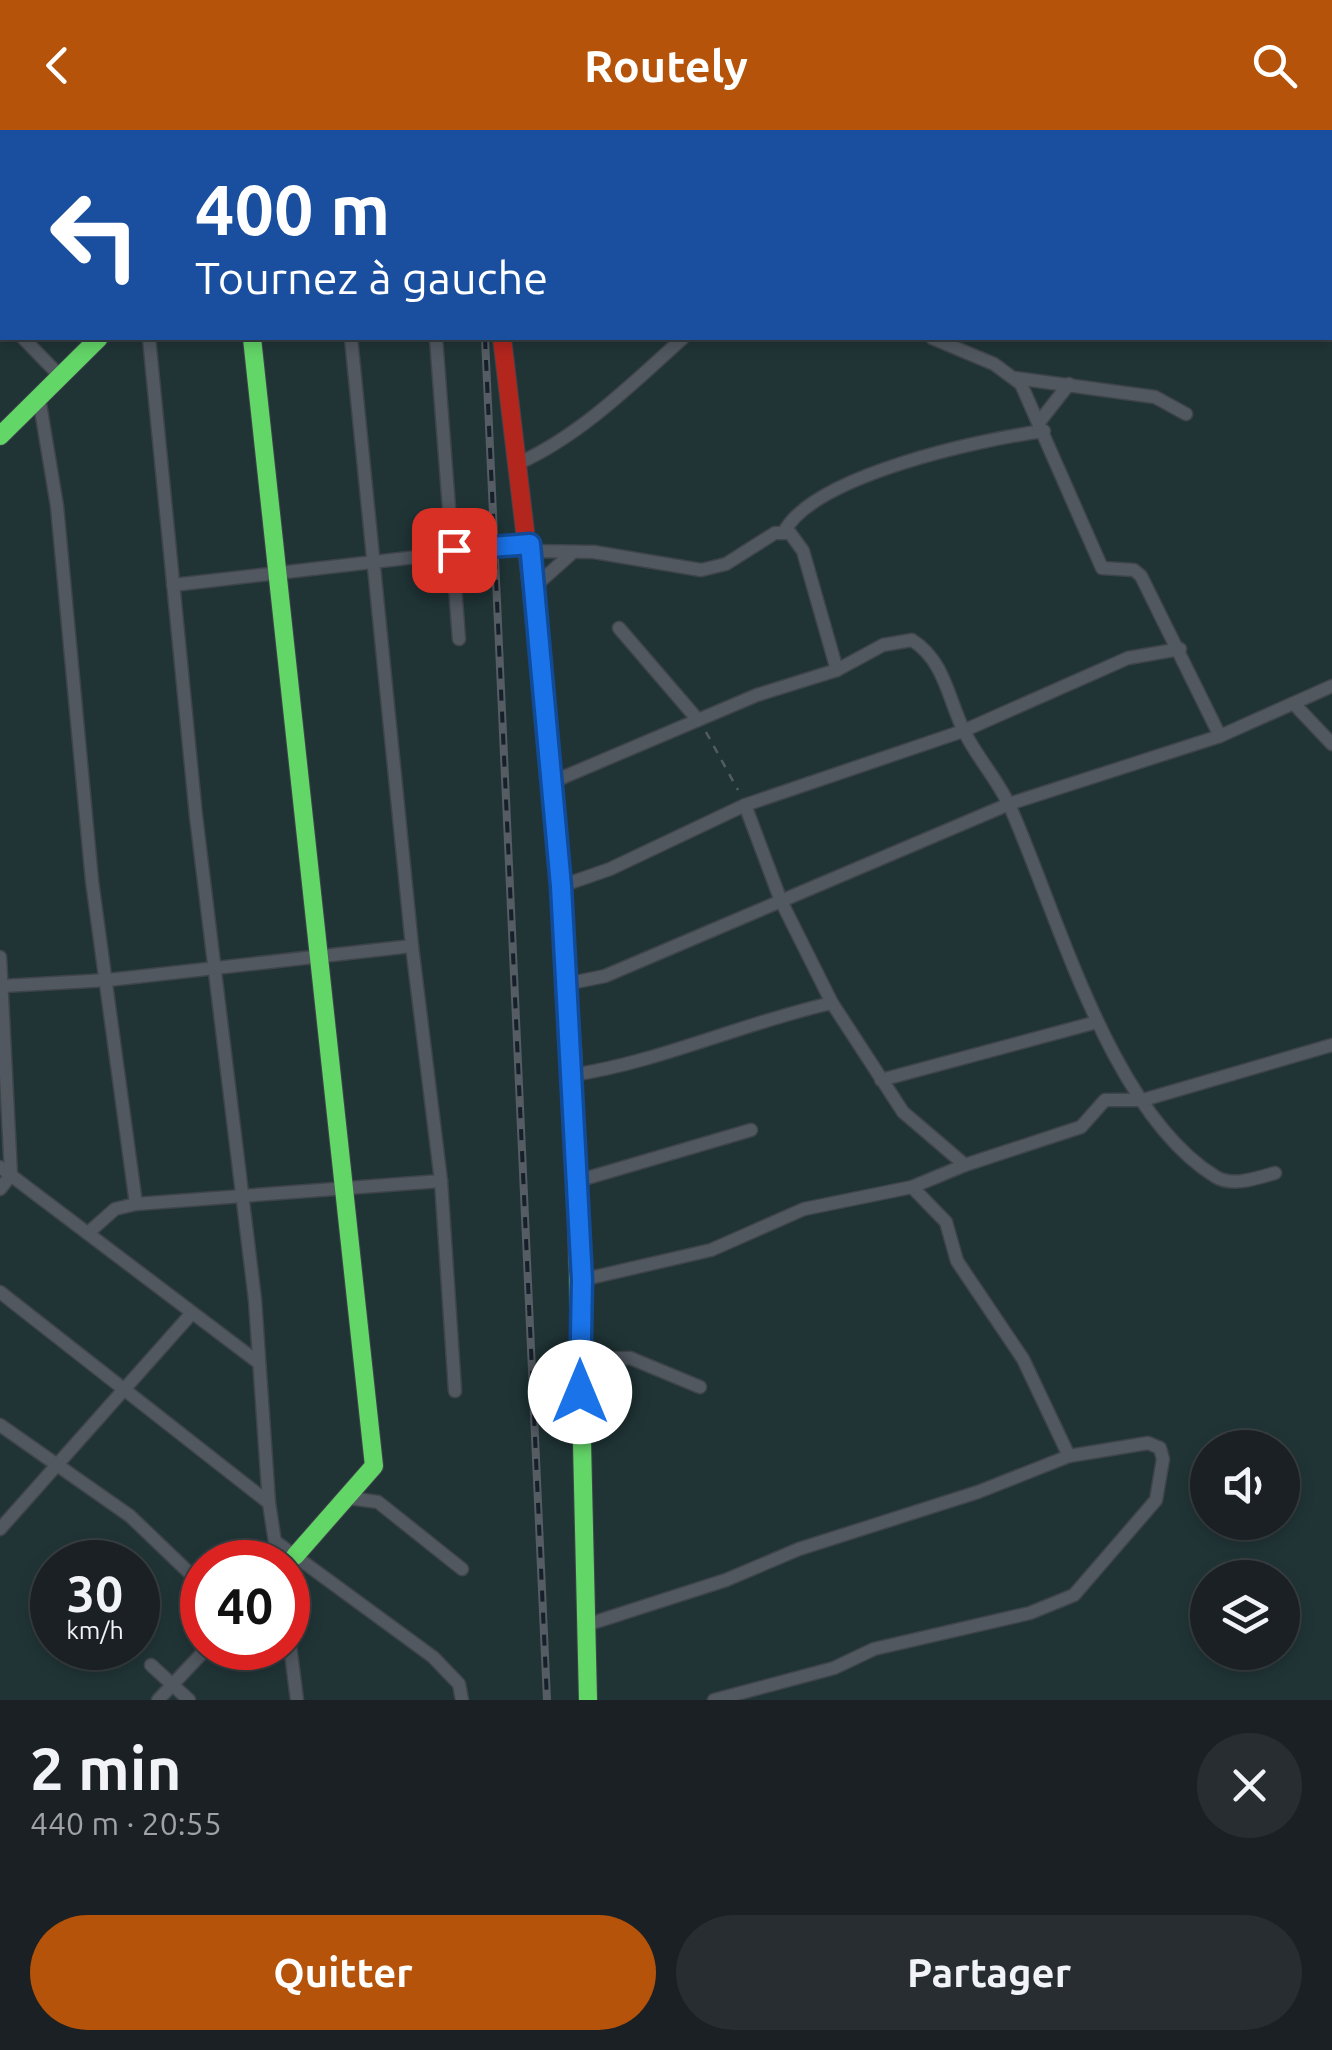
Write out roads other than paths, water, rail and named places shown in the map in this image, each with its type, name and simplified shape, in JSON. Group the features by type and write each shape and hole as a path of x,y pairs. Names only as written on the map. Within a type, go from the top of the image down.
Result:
{"street":[{"path":"24,340 60,377"},
{"path":"0,436 96,340"},
{"path":"149,340 196,816 260,1363 269,1504 276,1540"},
{"path":"252,340 374,1466 349,1498 306,1540"},
{"path":"351,340 412,946 441,1181 454,1391"},
{"path":"436,340 459,639"},
{"path":"502,340 530,547 561,886 582,1280 580,1359 588,1700"},
{"path":"519,462 584,422 681,340"},
{"path":"937,340 994,364 1015,378 1030,396 1102,568 1134,570 1141,576 1220,736"},
{"path":"1015,378 1154,397 1186,414"},
{"path":"784,532 797,514 896,464 1042,426 1069,384"},
{"path":"39,398 58,506 92,881 136,1204"},
{"path":"174,585 454,550 530,547 571,554 594,552 701,570 726,564 775,533 784,532 800,540 837,670"},
{"path":"533,588 571,554"},
{"path":"620,628 698,720"},
{"path":"552,782 757,694 837,670 884,645 912,640 936,663 964,730 1009,804 1097,1022 1144,1100 1188,1154 1219,1179 1231,1182 1275,1173"},
{"path":"561,886 610,869 745,806 964,730 1128,658 1180,649"},
{"path":"566,984 605,976 1009,804 1220,736 1330,690"},
{"path":"1296,705 1332,744"},
{"path":"745,806 780,902 832,1003 914,1123 966,1165"},
{"path":"3,986 108,980 412,946"},
{"path":"0,957 6,1171 0,1189"},
{"path":"572,1075 607,1069 786,1012 832,1003"},
{"path":"881,1080 1097,1022"},
{"path":"582,1280 711,1250 804,1209 912,1186 1080,1127 1105,1100 1144,1100 1332,1045"},
{"path":"577,1181 751,1130"},
{"path":"6,1171 260,1363"},
{"path":"88,1233 115,1209 136,1204 441,1181"},
{"path":"912,1186 946,1222 957,1261 1023,1360 1068,1456"},
{"path":"0,1292 269,1504"},
{"path":"0,1530 192,1313"},
{"path":"580,1359 630,1358 700,1387"},
{"path":"0,1425 130,1516 180,1563"},
{"path":"586,1626 726,1580 799,1549 978,1492 1068,1456 1148,1443 1160,1448 1163,1459 1156,1500 1074,1595 1030,1614 874,1649 834,1668 714,1700"},
{"path":"349,1498 378,1502 462,1569"},
{"path":"310,1575 433,1657 458,1684 462,1700"},
{"path":"157,1670 189,1700"},
{"path":"158,1700 186,1670"},
{"path":"293,1670 297,1700"}],"railway":[{"path":"485,340 547,1700"}]}
